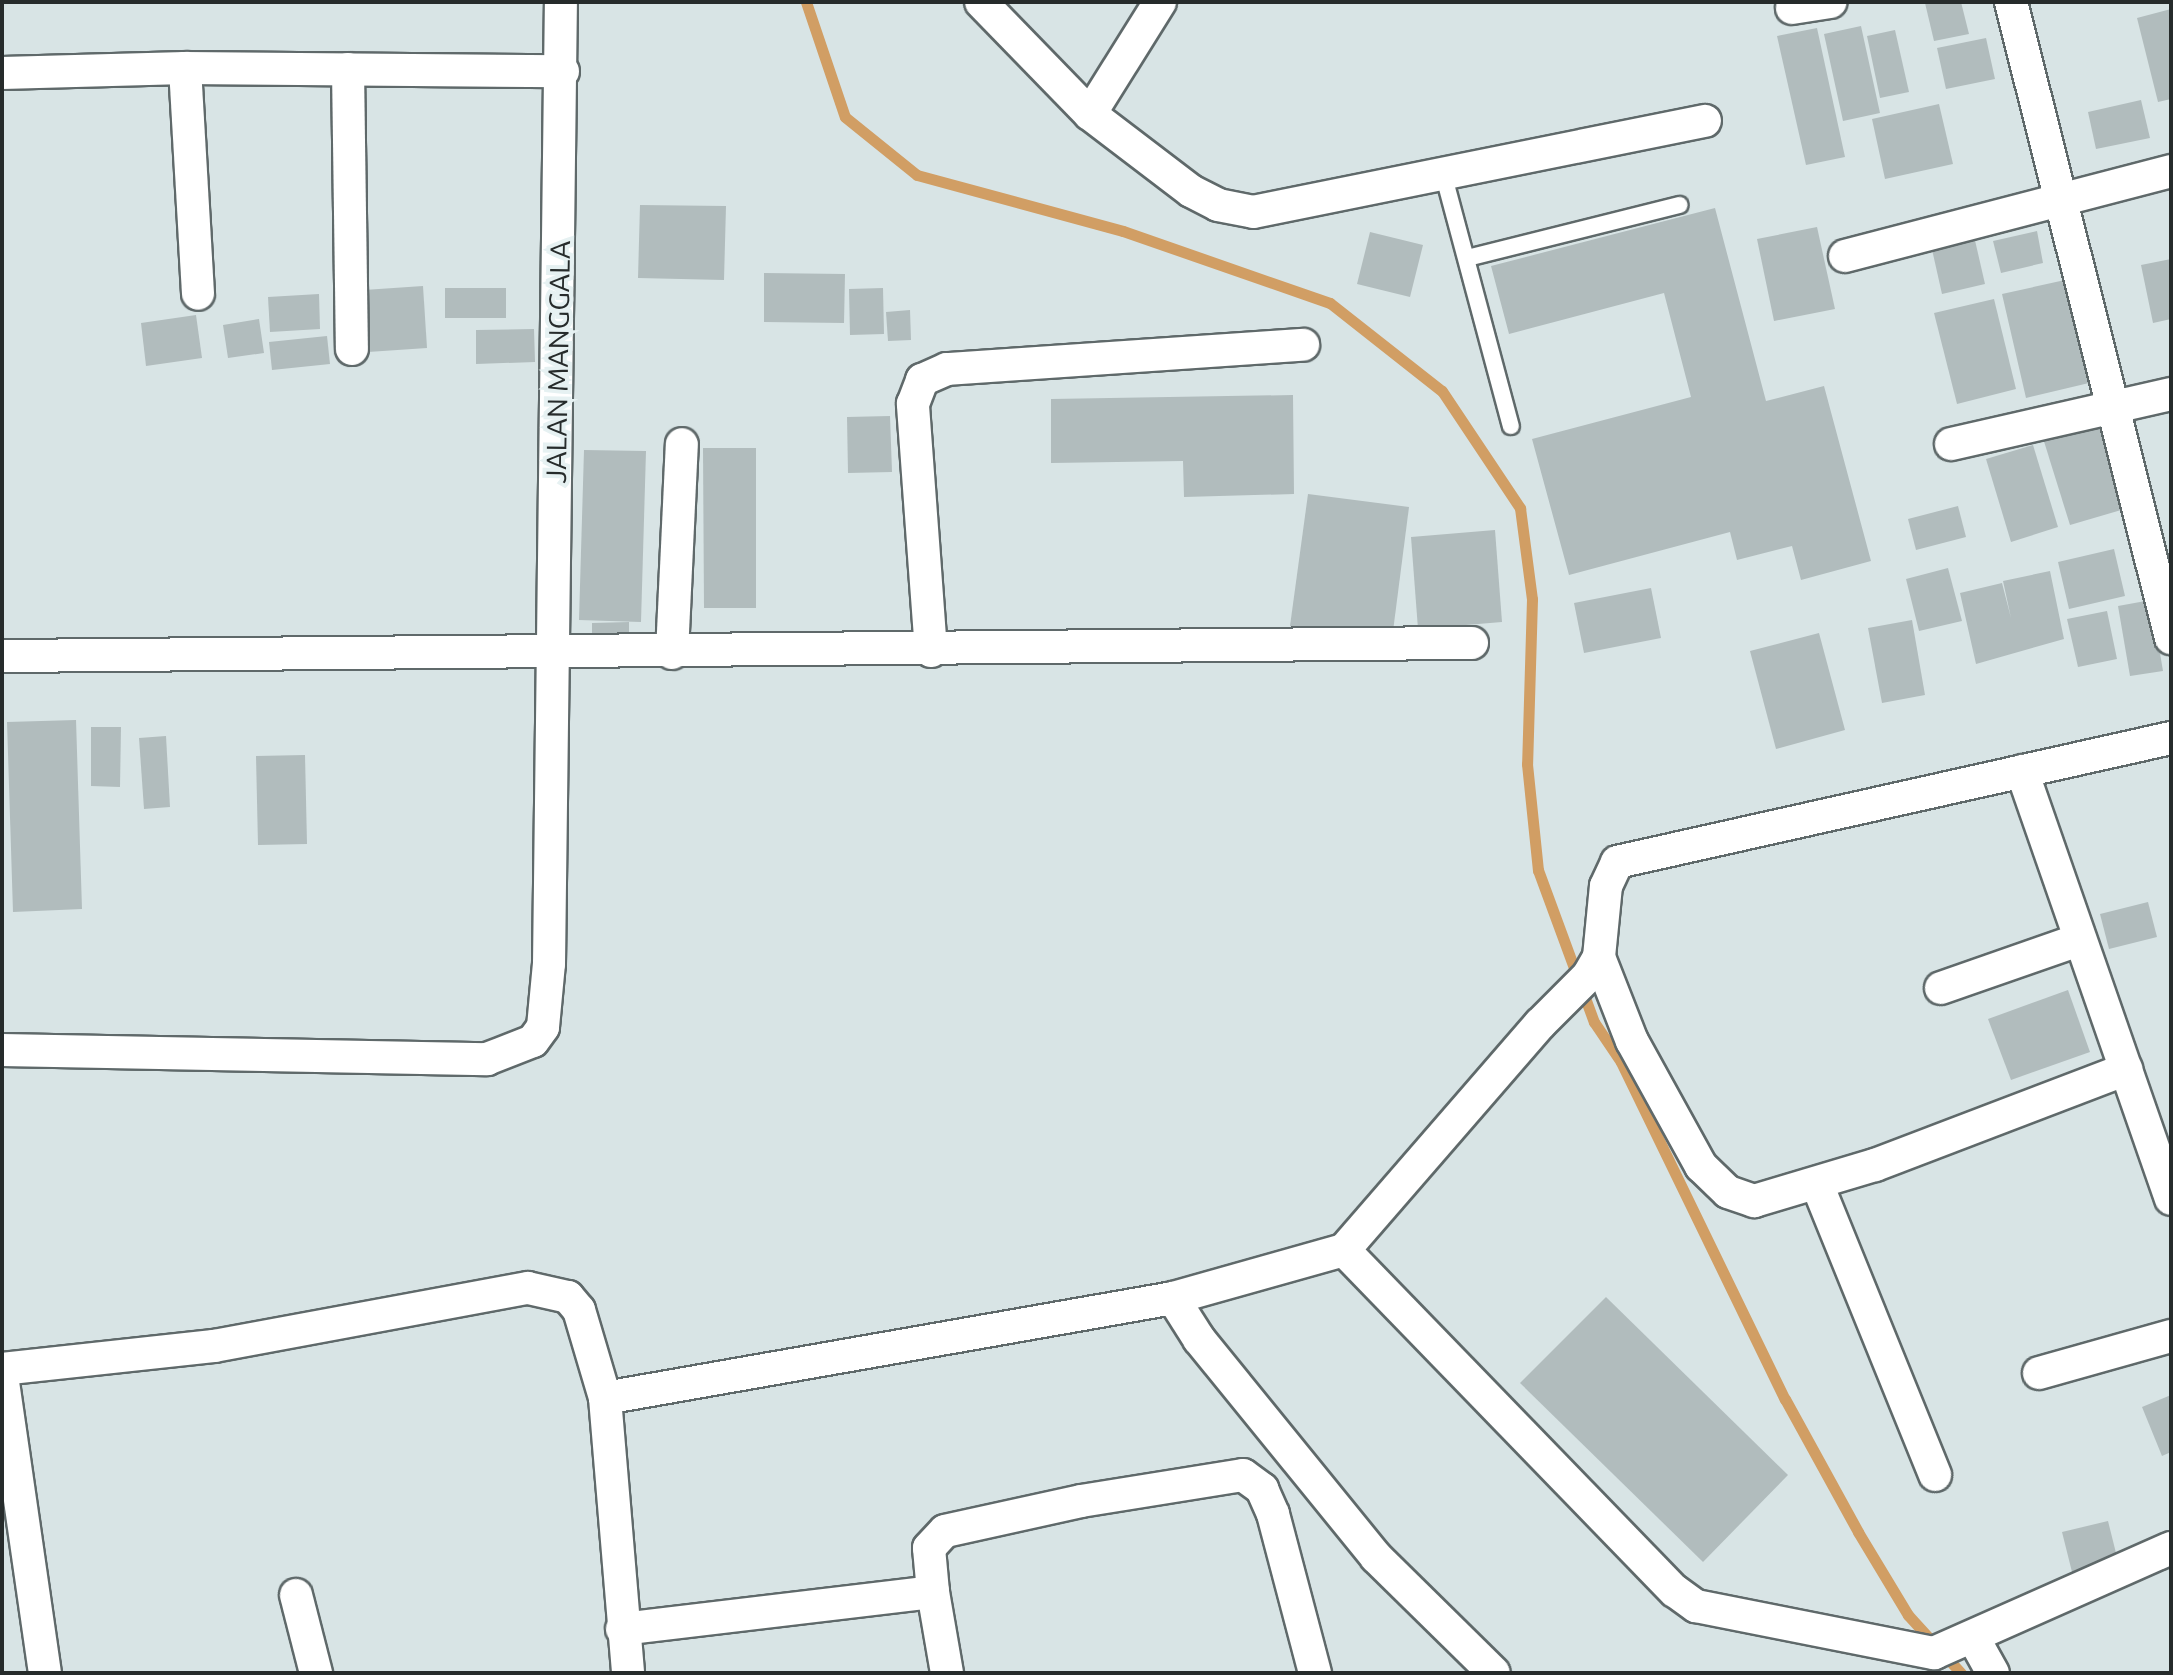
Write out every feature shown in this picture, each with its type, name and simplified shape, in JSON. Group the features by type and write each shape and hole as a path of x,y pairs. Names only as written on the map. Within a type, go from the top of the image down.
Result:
{"street":[{"name":"JALAN MANGGALA","path":"2,1050 487,1059 533,1041 543,1027 549,964 563,71 561,2"},
{"path":"981,2 1090,114 1191,191 1218,205 1253,212 1444,181 1705,121"},
{"path":"1090,114 1160,2"},
{"path":"1792,8 1831,2"},
{"path":"2011,2 2063,197 2171,638"},
{"path":"2,73 185,68 563,71"},
{"path":"185,68 198,294"},
{"path":"348,69 352,349"},
{"path":"1845,256 2171,171"},
{"path":"931,651 913,404 922,380 947,369 1303,345"},
{"path":"1951,444 2171,394"},
{"path":"672,653 682,444"},
{"path":"2,656 931,651 1472,643"},
{"path":"605,1398 1173,1298 1344,1250 1584,977 1606,886 1617,862 2171,738"},
{"path":"2022,771 2171,1199"},
{"path":"1941,988 2079,940"},
{"path":"1584,977 1632,1041 1701,1166 1728,1192 1754,1201 1817,1184 2126,1069"},
{"path":"1817,1184 1935,1475"},
{"path":"1344,1250 1675,1591 1722,1615 1941,1653 1993,1673"},
{"path":"45,1673 2,1372 214,1346 528,1288 553,1290 579,1310 605,1398 628,1673"},
{"path":"1173,1298 1199,1339 1376,1557 1494,1673"},
{"path":"2039,1373 2171,1336"},
{"path":"947,1673 929,1548 945,1531 1081,1501 1243,1475 1262,1489 1273,1514 1315,1673"},
{"path":"1941,1653 2171,1548"},
{"path":"622,1629 933,1592"},
{"path":"296,1595 316,1673"}],"lane":[{"path":"1444,181 1511,426"},
{"path":"1467,258 1679,205"}],"building":[{"path":"1961,2 1969,34 1934,41 1925,3"},
{"path":"2171,9 2171,99 2158,102 2137,18"},
{"path":"1861,26 1880,113 1843,121 1824,34"},
{"path":"1817,28 1845,157 1806,165 1777,36"},
{"path":"1895,30 1909,92 1880,98 1867,36"},
{"path":"1986,38 1995,79 1946,89 1937,48"},
{"path":"2141,100 2150,138 2096,149 2088,112"},
{"path":"1939,104 1953,164 1885,179 1872,119"},
{"path":"640,205 726,206 724,280 638,278"},
{"path":"1715,208 1766,401 1824,386 1871,561 1801,580 1792,546 1737,560 1730,532 1569,575 1532,439 1691,397 1664,293 1509,334 1491,266"},
{"path":"1817,227 1835,309 1774,321 1757,239"},
{"path":"2037,231 2043,263 2001,273 1993,241"},
{"path":"1370,232 1423,245 1410,297 1357,284"},
{"path":"1974,236 1985,284 1942,294 1931,245"},
{"path":"2171,259 2171,319 2153,323 2141,265"},
{"path":"764,273 845,274 844,323 764,322"},
{"path":"2065,280 2089,383 2026,398 2002,294"},
{"path":"423,286 427,348 368,352 364,290"},
{"path":"445,288 506,288 506,318 445,318"},
{"path":"883,288 884,334 850,335 849,289"},
{"path":"319,294 320,329 270,332 268,297"},
{"path":"1994,299 2016,389 1957,404 1934,313"},
{"path":"910,310 911,340 888,341 886,312"},
{"path":"196,315 202,358 146,366 141,323"},
{"path":"259,319 264,353 228,358 223,325"},
{"path":"534,329 535,362 476,364 476,330"},
{"path":"327,336 330,364 272,370 269,342"},
{"path":"1293,395 1294,494 1184,497 1183,461 1051,463 1051,399"},
{"path":"890,416 892,472 848,473 847,417"},
{"path":"2100,417 2128,508 2070,525 2042,435"},
{"path":"2033,445 2058,527 2011,542 1986,459"},
{"path":"703,448 756,448 756,608 704,608"},
{"path":"584,450 646,451 641,622 579,620"},
{"path":"1308,494 1409,507 1392,639 1290,626"},
{"path":"1958,506 1966,537 1916,550 1908,519"},
{"path":"1495,530 1502,622 1418,629 1411,537"},
{"path":"2114,549 2125,596 2069,609 2058,562"},
{"path":"1948,568 1962,621 1919,631 1906,579"},
{"path":"2050,571 2064,639 1976,664 1960,593 2002,583 2011,618 2003,581"},
{"path":"1651,588 1661,638 1584,653 1574,603"},
{"path":"2151,600 2163,671 2130,676 2118,606"},
{"path":"2107,611 2117,659 2078,667 2067,619"},
{"path":"1912,620 1925,695 1882,703 1868,628"},
{"path":"629,622 629,645 592,646 592,623"},
{"path":"1819,633 1845,730 1776,749 1750,651"},
{"path":"76,720 82,909 13,912 7,722"},
{"path":"91,727 121,727 120,787 91,786"},
{"path":"166,736 170,807 144,809 139,738"},
{"path":"305,755 307,844 258,845 256,756"},
{"path":"2148,902 2157,937 2109,949 2100,914"},
{"path":"2068,990 2090,1052 2011,1080 1988,1019"},
{"path":"1606,1297 1788,1475 1703,1562 1520,1383"},
{"path":"2171,1395 2171,1452 2162,1456 2142,1407"},
{"path":"2108,1521 2119,1565 2073,1576 2062,1532"}],"waterway":[{"path":"806,2 845,117 917,175 1123,231 1330,303 1442,391 1520,508 1532,599 1527,764 1538,870 1594,1022 1621,1062 1785,1399 1858,1532 1908,1615 1961,1673"}]}
